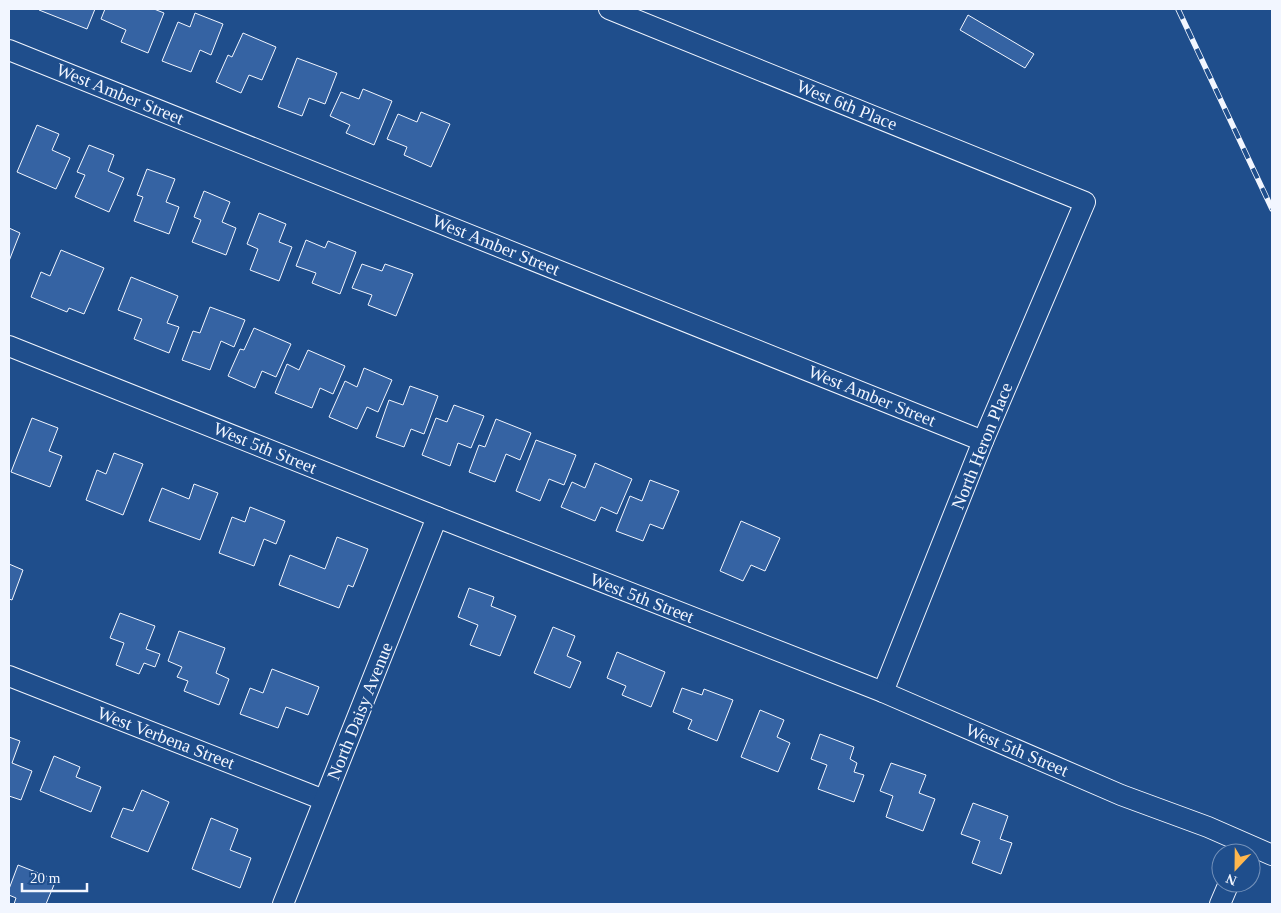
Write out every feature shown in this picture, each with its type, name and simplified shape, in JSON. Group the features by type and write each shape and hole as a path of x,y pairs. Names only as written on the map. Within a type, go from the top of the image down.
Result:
{"street":[{"name":"West 6th Place","path":"609,9 1085,202"},
{"name":"West Amber Street","path":"9,50 983,441"},
{"name":"North Heron Place","path":"883,692 983,441 1085,202"},
{"name":"West 5th Street","path":"9,346 883,692 1121,795 1208,827 1235,843"},
{"name":"North Daisy Avenue","path":"282,904 438,517"},
{"name":"West Verbena Street","path":"9,676 324,800"}],"building":[{"path":"40,9 95,9 87,29"},
{"path":"105,9 154,9 164,13 148,53 121,42 126,30 101,19"},
{"path":"195,13 223,24 211,55 200,50 191,72 162,61 178,22 190,27"},
{"path":"968,15 1034,54 1025,68 960,30"},
{"path":"243,33 276,47 262,80 249,75 241,93 216,82 228,55 232,57"},
{"path":"297,58 337,73 325,104 309,98 302,116 278,107"},
{"path":"363,89 392,101 374,145 346,133 350,125 330,116 341,92 359,99"},
{"path":"421,112 450,124 431,167 404,155 407,147 387,139 398,114 417,122"},
{"path":"37,125 59,134 52,150 70,158 56,189 17,172"},
{"path":"89,145 114,155 108,171 124,178 109,212 75,197 85,175 77,172"},
{"path":"147,169 175,179 166,202 179,207 169,234 134,221 143,197 137,195"},
{"path":"204,191 230,202 222,222 236,228 226,255 192,242 201,220 194,217"},
{"path":"259,213 286,224 279,242 292,247 279,281 250,270 258,249 247,244"},
{"path":"9,228 20,233 9,261"},
{"path":"306,240 325,248 328,241 356,252 340,294 312,283 316,273 296,266"},
{"path":"61,250 104,268 84,314 69,308 67,312 31,297 41,272 50,276"},
{"path":"362,264 382,271 385,264 413,274 396,316 368,305 372,295 352,288"},
{"path":"131,277 178,296 167,323 179,327 169,353 134,339 142,319 118,310"},
{"path":"210,307 245,320 234,347 221,341 210,370 182,360 193,331 200,333"},
{"path":"254,328 291,344 276,377 262,371 255,388 228,376 240,349 244,350"},
{"path":"308,350 345,366 333,394 320,388 312,408 275,393 287,364 299,370"},
{"path":"364,368 392,380 378,412 367,407 357,429 329,417 345,381 357,387"},
{"path":"410,386 438,396 424,434 411,429 404,447 376,437 389,400 403,405"},
{"path":"454,405 484,416 471,448 458,443 450,466 422,455 436,418 447,422"},
{"path":"32,418 58,428 49,451 62,456 50,487 11,472"},
{"path":"496,419 531,433 520,460 506,454 495,482 469,472 479,445 485,447"},
{"path":"536,440 576,455 564,485 549,479 540,501 516,491"},
{"path":"114,453 143,464 123,515 86,500 97,470 106,474"},
{"path":"595,463 632,479 617,514 601,507 595,521 561,507 572,482 585,488"},
{"path":"650,480 679,491 663,529 650,524 643,541 616,531 630,496 642,501"},
{"path":"194,484 218,493 200,540 149,521 162,488 189,499"},
{"path":"250,507 285,521 276,544 264,539 254,566 219,553 232,517 245,522"},
{"path":"741,521 780,538 765,571 751,565 743,581 720,571"},
{"path":"337,537 368,549 353,587 348,585 339,608 279,585 290,555 325,569"},
{"path":"9,564 23,570 12,600 9,599"},
{"path":"469,588 494,597 491,606 516,616 500,656 470,645 478,625 458,617"},
{"path":"120,613 155,626 146,649 160,654 155,667 144,663 139,674 116,665 124,643 110,638"},
{"path":"553,627 575,636 567,656 581,662 570,688 534,673"},
{"path":"179,631 225,648 216,673 229,679 219,705 184,691 188,681 177,677 182,667 168,661"},
{"path":"617,652 665,672 651,707 622,695 626,686 607,678"},
{"path":"272,669 319,687 308,715 286,707 278,728 240,714 250,688 263,693"},
{"path":"682,688 702,695 704,689 733,700 717,741 688,729 692,720 673,712"},
{"path":"760,710 784,720 777,737 790,743 778,772 741,757"},
{"path":"820,734 854,747 850,759 857,763 854,772 864,775 854,802 818,789 827,765 811,759"},
{"path":"9,737 20,741 12,763 32,771 21,800 9,796"},
{"path":"54,756 80,767 76,777 101,787 91,812 40,791"},
{"path":"891,763 926,775 919,793 935,799 923,831 886,817 893,796 880,791"},
{"path":"142,790 169,802 148,852 111,837 123,808 133,811"},
{"path":"973,803 1008,816 1000,839 1012,843 1001,874 972,863 980,841 961,834"},
{"path":"211,818 238,829 230,850 251,858 240,888 192,869"},
{"path":"18,865 56,880 46,904 14,904 16,898 9,895 9,889"}],"railway":[{"path":"1178,9 1272,209"}]}
